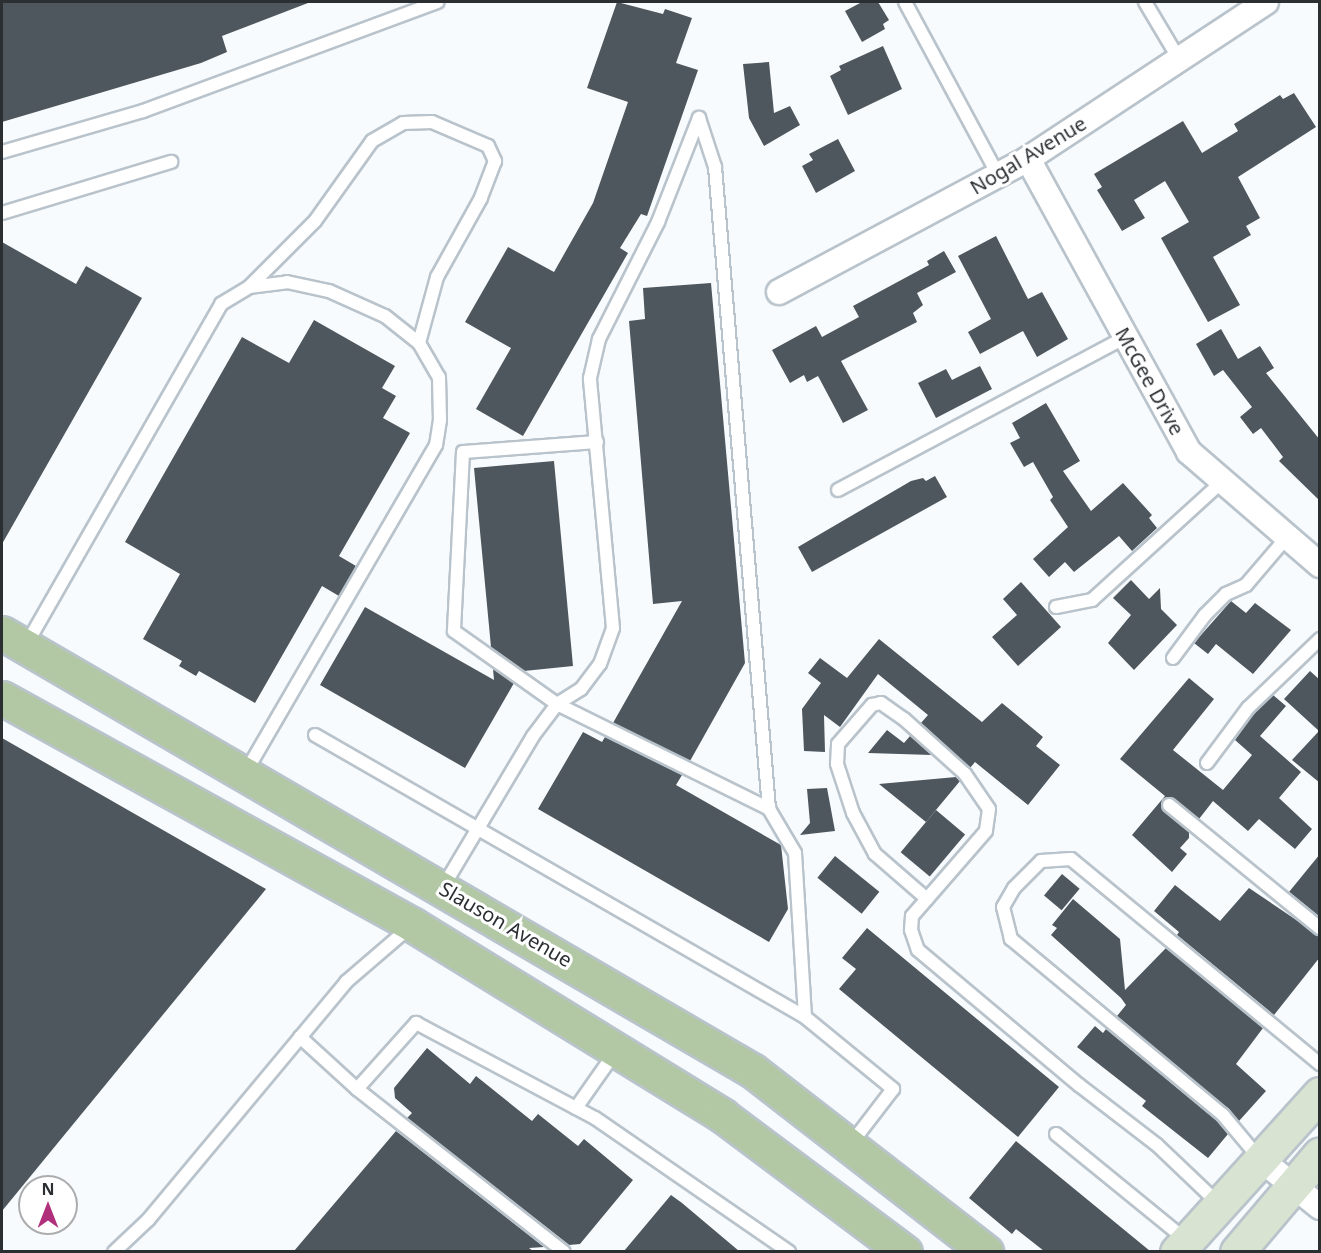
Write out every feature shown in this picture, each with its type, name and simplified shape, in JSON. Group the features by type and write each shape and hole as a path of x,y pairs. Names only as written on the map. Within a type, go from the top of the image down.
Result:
{"main road":[{"name":"Slauson Avenue","path":"14,639 244,774 444,887 753,1071 986,1251"},
{"path":"2,698 214,818 413,925 723,1116 897,1249"},
{"path":"214,818 244,774"},
{"path":"413,925 444,887"},
{"path":"1182,1246 1320,1094"},
{"path":"1237,1251 1320,1154"}],"street":[{"name":"Nogal Avenue","path":"779,292 1028,159 1266,2"},
{"name":"McGee Drive","path":"1028,159 1190,452 1320,565"},
{"path":"1260,1159 1320,1207"}],"lane":[{"path":"2,152 143,111 438,2"},
{"path":"905,2 998,175"},
{"path":"1145,2 1179,59"},
{"path":"444,887 478,828 557,704 581,689 600,664 613,628 590,378 599,339 658,222 699,118 715,168 769,809 795,853 805,1017"},
{"path":"14,639 221,304 249,287 315,221 372,141 403,123 432,122 488,146 495,161 481,198 437,278 419,343"},
{"path":"2,213 171,162"},
{"path":"244,774 436,445 440,420 439,376 419,343 385,316 329,291 287,282 249,287"},
{"path":"837,490 1126,337"},
{"path":"597,442 463,452 454,631 557,704 769,809"},
{"path":"1056,607 1092,600 1223,481"},
{"path":"1173,658 1205,615 1226,594 1246,585 1287,537"},
{"path":"1207,763 1248,708 1320,639"},
{"path":"927,899 875,854 853,813 837,764 837,744 862,713 881,703 892,708 965,774 989,809 986,831 927,899 912,916 911,930 918,950 1078,1085 1157,1145 1219,1204"},
{"path":"315,735 805,1017 893,1089 850,1146"},
{"path":"1169,805 1320,928"},
{"path":"1260,1159 1223,1115 1011,939 1003,907 1014,888 1041,861 1071,859 1320,1064"},
{"path":"114,1251 148,1220 346,982 413,925"},
{"path":"357,1089 416,1023 576,1108 747,1220 789,1251"},
{"path":"300,1037 357,1089 564,1251"},
{"path":"576,1108 616,1051"},
{"path":"1056,1134 1182,1246"}],"building":[{"path":"2,2 308,3 222,36 227,52 201,63 2,122"},
{"path":"617,2 663,14 665,9 692,18 676,63 698,70 647,216 641,214 620,248 628,253 523,436 476,409 511,348 465,322 508,247 554,272 593,203 628,102 587,88"},
{"path":"862,2 878,2 889,20 883,24 885,29 862,42 845,11"},
{"path":"883,46 902,89 848,115 830,76 841,70 839,66"},
{"path":"769,62 774,113 790,106 800,125 764,146 749,118 743,64"},
{"path":"1294,93 1316,127 1238,177 1260,218 1246,226 1251,235 1213,257 1240,305 1208,322 1161,238 1189,222 1165,181 1134,200 1145,218 1122,231 1097,190 1102,187 1094,174 1183,121 1202,153 1238,131 1234,124 1280,95 1283,99"},
{"path":"838,139 855,171 816,193 802,166 813,160 809,154"},
{"path":"996,236 1028,299 1042,292 1068,339 1037,357 1023,331 980,354 968,332 991,319 958,256"},
{"path":"2,242 76,284 86,266 142,298 2,544"},
{"path":"944,251 956,272 917,293 923,305 913,313 917,322 841,361 868,410 843,423 818,376 807,382 804,375 790,383 772,350 816,326 822,337 859,317 853,306 929,265 927,261"},
{"path":"711,283 745,663 690,761 613,723 682,601 653,604 629,321 645,319 643,288"},
{"path":"314,320 395,366 382,388 396,396 383,418 410,433 339,556 356,566 339,596 322,586 255,703 199,671 196,676 179,666 182,661 143,639 180,574 125,542 242,337 289,363"},
{"path":"1221,329 1238,359 1260,346 1274,368 1266,373 1320,440 1320,501 1279,461 1283,457 1261,428 1253,434 1240,417 1252,407 1223,370 1214,376 1196,344"},
{"path":"980,366 992,389 936,418 918,383 946,369 952,380"},
{"path":"1046,403 1080,461 1063,471 1091,511 1123,483 1152,515 1149,518 1157,528 1132,551 1119,536 1074,572 1065,562 1049,577 1033,559 1068,527 1050,500 1053,497 1033,462 1024,467 1010,443 1020,438 1012,423"},
{"path":"554,461 573,666 524,671 491,647 474,468"},
{"path":"935,476 947,497 812,572 798,547 911,481 923,478 926,481"},
{"path":"1131,580 1149,599 1160,588 1161,609 1177,625 1134,670 1108,643 1131,615 1113,598"},
{"path":"1021,582 1061,627 1018,666 992,637 1017,615 1003,599"},
{"path":"1231,601 1246,613 1255,603 1291,630 1253,674 1216,644 1208,654 1194,643"},
{"path":"365,607 494,680 493,669 514,683 465,768 320,685"},
{"path":"879,639 982,722 1002,703 1043,737 1036,746 1060,765 1028,805 975,762 970,768 921,723 928,715 878,674 840,727 824,715 825,752 804,751 802,709 821,683 808,673 820,658 847,678"},
{"path":"1310,671 1320,680 1320,783 1292,760 1319,731 1284,699"},
{"path":"1189,678 1214,699 1173,750 1223,790 1252,755 1235,740 1254,713 1273,695 1286,706 1260,736 1301,772 1279,798 1312,829 1295,849 1259,819 1248,831 1213,801 1199,819 1170,797 1162,800 1162,808 1189,832 1189,838 1180,848 1187,854 1172,872 1132,835 1165,796 1120,759"},
{"path":"887,730 904,743 910,736 932,755 868,753"},
{"path":"583,732 602,742 605,737 682,775 676,785 781,845 788,909 769,942 538,809"},
{"path":"2,738 266,889 32,1175 18,1175 18,1191 2,1211"},
{"path":"956,777 960,781 926,822 879,784"},
{"path":"827,788 835,831 800,835 810,823 807,789"},
{"path":"936,810 965,834 930,877 901,852"},
{"path":"1320,854 1320,917 1289,892"},
{"path":"835,856 879,892 862,914 817,878"},
{"path":"1062,874 1080,889 1062,910 1044,895"},
{"path":"1175,885 1220,921 1249,888 1320,936 1320,957 1274,1015 1177,935 1179,932 1154,911"},
{"path":"1073,899 1120,939 1125,990 1166,948 1263,1028 1236,1064 1266,1091 1239,1121 1117,1016 1126,1005 1121,998 1051,935 1057,928 1052,925"},
{"path":"867,928 1059,1087 1018,1137 839,989 856,969 842,958"},
{"path":"1095,1026 1103,1033 1106,1029 1217,1121 1228,1134 1208,1158 1142,1106 1146,1101 1077,1047"},
{"path":"427,1048 470,1084 476,1076 532,1121 538,1114 578,1146 584,1139 633,1180 580,1244 569,1245 407,1118 412,1113 395,1098 394,1088"},
{"path":"396,1131 544,1247 529,1248 533,1251 294,1251"},
{"path":"1016,1141 1150,1251 1044,1251 1016,1229 1012,1234 969,1198"},
{"path":"671,1195 682,1203 739,1251 624,1251"}]}
